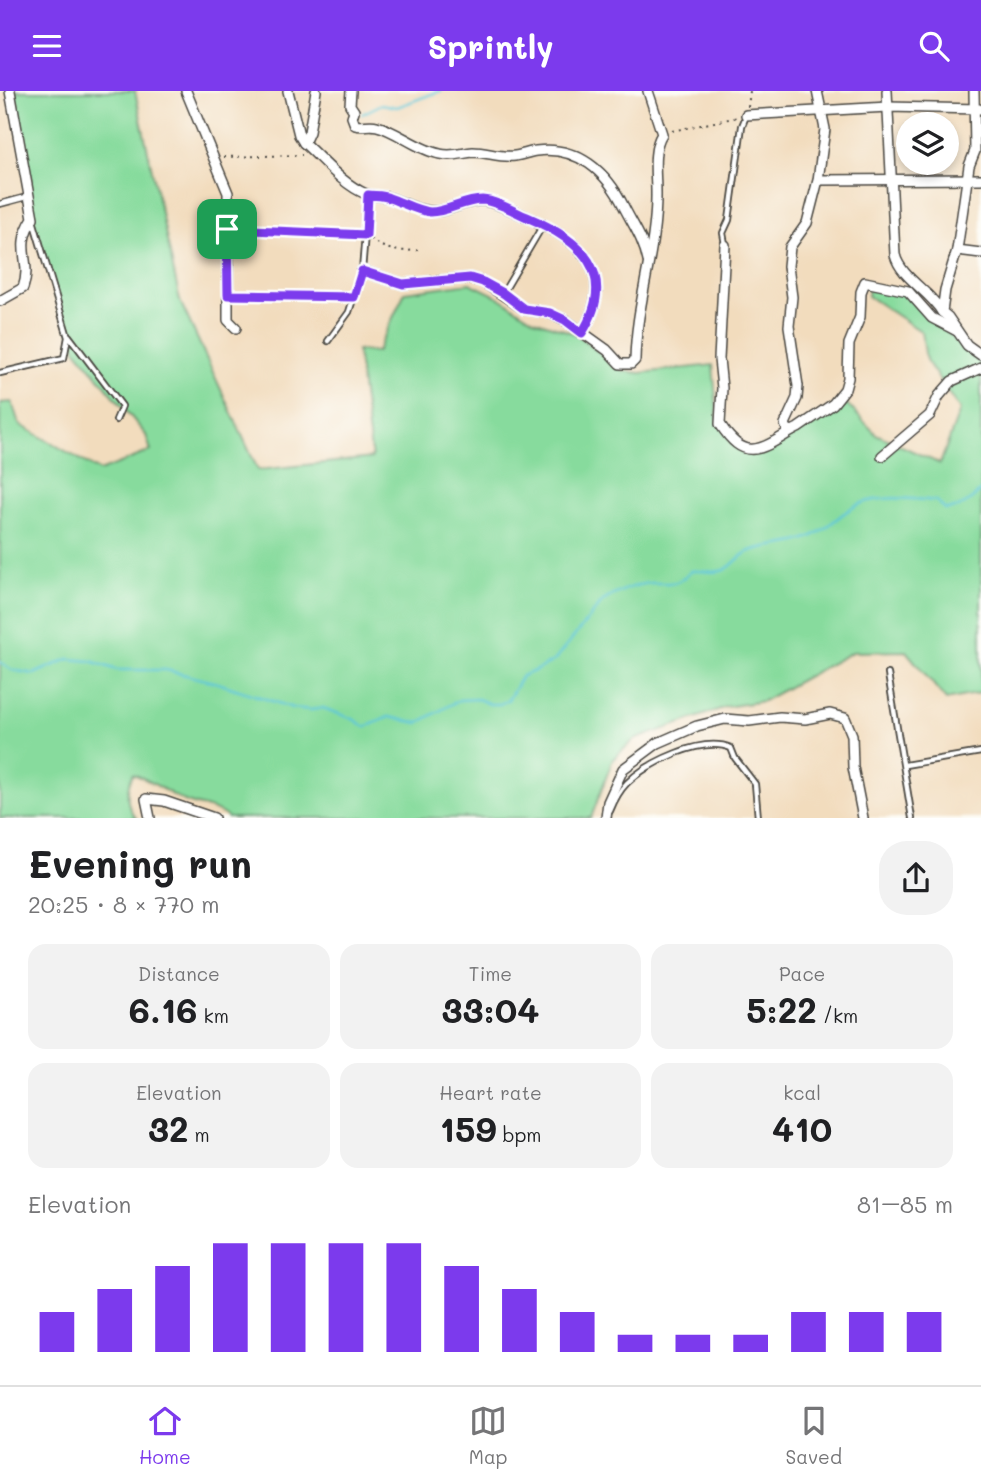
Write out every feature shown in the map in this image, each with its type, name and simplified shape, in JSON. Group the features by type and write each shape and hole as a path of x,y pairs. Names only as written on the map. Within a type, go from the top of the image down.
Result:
{"street":[{"path":"0,301 23,288 28,274 23,253 24,232 33,218 10,91"},
{"path":"186,91 228,193 228,320 236,328"},
{"path":"288,91 299,135 304,143 349,185 368,195 386,197 427,212 481,200 567,236 590,265 596,280 597,296 593,315 582,333"},
{"path":"304,143 309,132 316,91"},
{"path":"351,91 349,105 354,111 352,117 355,125 376,125 440,154 474,152 499,157 555,150 573,154 591,163 618,194 644,243 649,266"},
{"path":"362,271 403,284 470,278 483,282 524,309 550,313 565,320 607,350 620,364 631,364 635,360 649,266 656,201 658,140 662,134 648,91"},
{"path":"792,431 787,429 785,424 797,398 798,386 789,327 792,297 788,266 790,247 807,223 818,180 825,129 817,91"},
{"path":"887,91 897,263 902,271 935,301 967,345 981,355"},
{"path":"942,312 945,290 957,250 969,166 975,151 978,109 974,91"},
{"path":"746,115 888,107 978,109"},
{"path":"818,180 849,182 981,179"},
{"path":"725,245 719,359 722,388 720,423 741,449 749,451 780,438 834,404 845,389 848,379 849,344 860,317 861,292 865,282 908,291 932,318 957,331"},
{"path":"957,250 981,253"},
{"path":"883,456 930,415 939,396 952,381 981,368"},
{"path":"606,818 608,802 623,769 658,743 697,726 725,719 749,721 780,716 805,719 830,714 845,718 850,726 853,767 863,818"},
{"path":"150,818 146,799 164,801 214,818"}],"lane":[{"path":"725,245 723,233 729,220 742,126 746,115"},
{"path":"328,341 349,312 362,271 368,195"},
{"path":"0,204 30,196"},
{"path":"0,373 64,358 68,337 33,218"},
{"path":"503,293 543,224"},
{"path":"67,333 122,406 116,420"},
{"path":"888,674 912,818"},
{"path":"606,818 624,785 637,774 662,759 712,745 731,748 735,758 751,776 755,784 758,818"},
{"path":"905,765 981,752"}],"path":[{"path":"662,134 746,115 750,91"},
{"path":"215,157 317,154"},
{"path":"227,229 366,235 381,247 398,252 418,250"},
{"path":"228,295 354,297"}],"green space":[{"path":"15,91 135,91 180,301 258,470 372,458 357,350 377,352 405,292 470,283 497,296 534,320 576,334 623,371 640,373 713,365 718,423 750,451 794,435 843,400 876,434 940,464 960,410 926,360 922,332 868,296 869,286 900,290 981,362 981,693 946,700 906,651 852,652 763,701 726,707 634,740 613,759 591,818 228,818 214,810 180,799 133,774 127,796 129,807 136,818 0,818 0,403 12,402 19,424 100,471 151,451 146,435 77,351 62,312 26,200 31,178"}],"waterway":[{"path":"362,114 382,104 397,107 440,91"},
{"path":"0,662 12,670 34,674 68,659 91,661 117,670 166,670 218,683 293,708 323,708 353,719 365,727 389,717 418,723 459,700 478,699 490,704 500,704 508,700 522,676 555,660 603,601 625,589 651,583 677,582 691,571 724,570 750,551 809,537 862,503 890,498 918,499 937,501 945,510 965,504 981,490"}],"route":[{"path":"368,195 386,197 427,212 481,200 508,209 567,236 590,265 596,280 597,296 593,315 582,333 565,320 550,313 524,309 503,293 470,278 403,284 362,271 354,297 228,295 227,229 366,235 368,195"}]}
